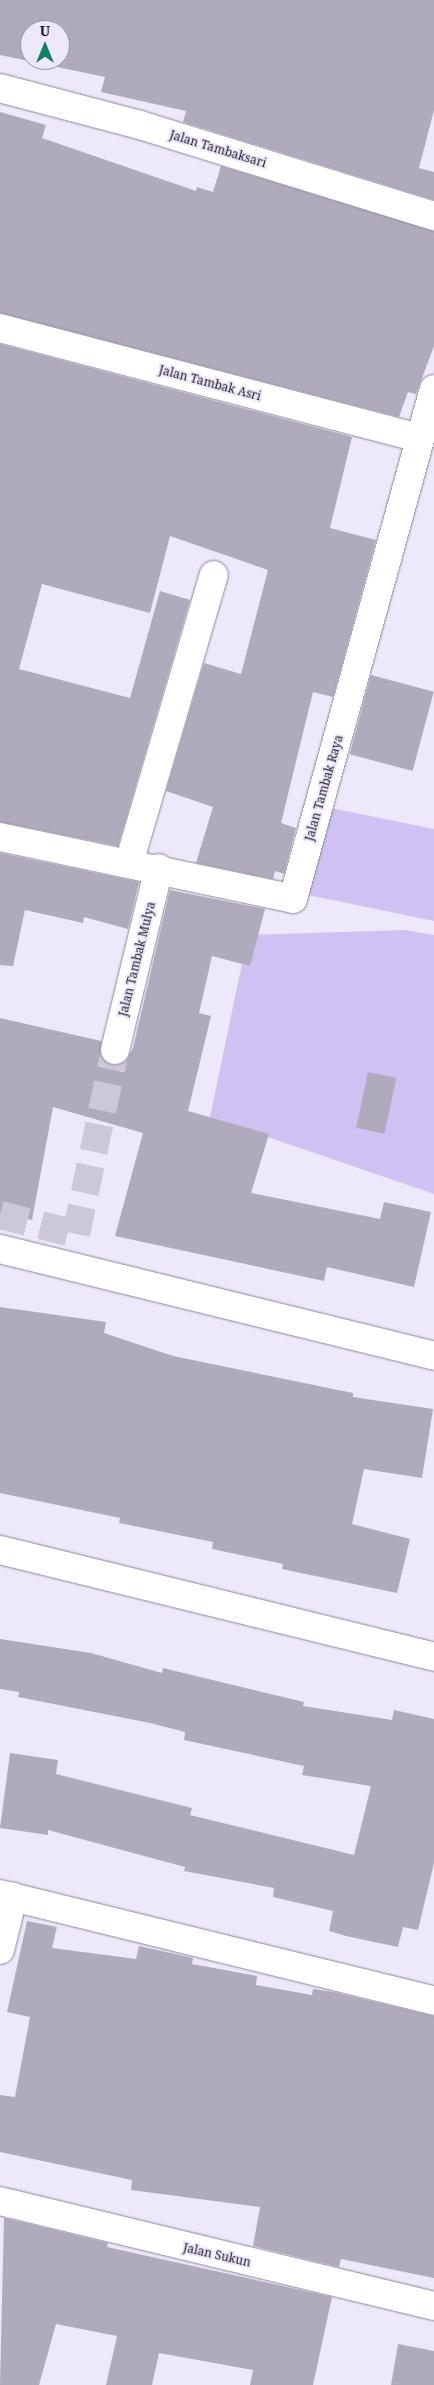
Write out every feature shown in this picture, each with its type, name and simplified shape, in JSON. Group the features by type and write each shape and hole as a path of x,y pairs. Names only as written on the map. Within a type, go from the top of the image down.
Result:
{"street":[{"name":"Jalan Tambaksari","path":"0,88 140,125 434,216"},
{"name":"Jalan Tambak Asri","path":"0,328 419,438"},
{"name":"Jalan Tambak Raya","path":"0,837 159,868 293,899 434,389"},
{"path":"129,863 214,575"},
{"name":"Jalan Tambak Mulya","path":"115,1050 159,868"},
{"path":"0,1249 434,1356"},
{"path":"0,1550 434,1657"},
{"path":"0,1950 6,1896 434,2001"},
{"name":"Jalan Sukun","path":"0,2201 434,2306"}],"shaded area":[{"path":"331,808 434,829 434,921 308,895"},
{"path":"405,930 434,935 434,1194 210,1117 248,935"}],"building":[{"path":"0,0 434,0 434,110 419,168 434,172 434,200 183,122 186,111 101,92 105,77 70,70 70,20 20,20 20,59 0,55"},
{"path":"0,112 46,125 42,138 196,191 197,187 213,192 221,166 434,231 434,346 416,394 408,392 399,417 0,313"},
{"path":"0,344 352,437 330,528 376,540 333,697 313,692 281,823 296,828 284,874 275,871 273,879 196,863 213,807 166,791 204,663 241,674 268,570 170,536 150,613 42,584 19,669 130,698 160,591 190,600 118,846 0,822"},
{"path":"371,675 434,692 413,771 350,754"},
{"path":"0,853 139,882 128,929 84,917 83,923 25,910 13,966 0,965"},
{"path":"170,890 265,909 250,966 212,956 199,1013 211,1016 188,1111 269,1134 251,1193 380,1219 384,1202 431,1212 414,1287 327,1267 324,1281 115,1236 143,1133 53,1107 32,1220 0,1213 0,1018 101,1041 105,1062 119,1065 126,1061 133,1048"},
{"path":"368,1072 396,1078 385,1134 356,1128"},
{"path":"0,1307 106,1322 104,1333 173,1356 353,1393 353,1397 433,1409 422,1478 364,1469 352,1524 410,1539 397,1593 282,1569 283,1564 212,1549 213,1542 119,1523 120,1518 0,1493"},
{"path":"0,1639 91,1653 162,1673 163,1668 304,1702 303,1706 392,1720 394,1710 434,1719 434,1863 418,1930 403,1927 398,1947 346,1936 329,1931 333,1911 273,1897 274,1888 184,1871 185,1867 48,1830 48,1835 0,1828 10,1753 58,1760 56,1774 192,1808 190,1815 354,1855 371,1786 302,1775 304,1766 184,1740 185,1732 150,1723 18,1697 19,1692 0,1689"},
{"path":"27,1921 57,1927 52,1948 136,1959 139,1946 193,1958 192,1964 257,1976 256,1985 312,1995 313,1989 333,1992 434,2016 434,2278 341,2259 339,2267 253,2246 260,2207 131,2190 132,2180 0,2152 0,2095 15,2097 30,2017 7,2012"},
{"path":"4,2218 108,2243 107,2247 332,2297 313,2385 250,2385 253,2370 159,2353 152,2385 106,2385 117,2336 56,2324 39,2385 0,2385"},
{"path":"398,2344 434,2351 434,2385 391,2385"}],"tunnel":[{"path":"0,1215 76,1234 115,1050"}]}
